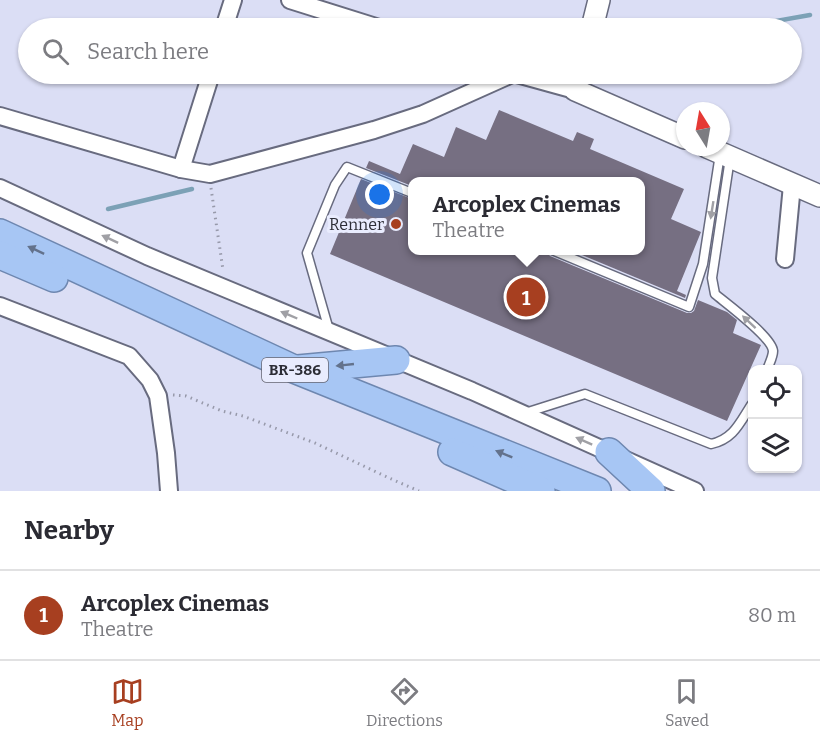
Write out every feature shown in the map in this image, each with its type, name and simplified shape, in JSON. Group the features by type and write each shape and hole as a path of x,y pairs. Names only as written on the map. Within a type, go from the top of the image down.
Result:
{"highway":[{"name":"BR-386","path":"0,233 294,369 597,491"},
{"name":"BR-386","path":"0,255 541,491"},
{"path":"294,369 396,360"},
{"path":"609,452 651,491"}],"street":[{"path":"227,18 233,0"},
{"path":"290,0 347,18"},
{"path":"594,18 599,0"},
{"path":"181,170 208,84"},
{"path":"0,116 181,170 210,174 374,130 413,117 489,84"},
{"path":"582,84 676,133"},
{"path":"728,156 820,196"},
{"path":"785,259 792,184"},
{"path":"0,188 147,256 472,391 695,491"},
{"path":"0,306 129,356 150,380 158,396 169,491"}],"lane":[{"path":"564,255 689,307 703,264 718,156"},
{"path":"719,156 712,278 715,294 749,321 772,346 774,353 769,365"},
{"path":"329,332 306,253 335,185 347,167 408,191"},
{"path":"522,414 585,394 711,444 722,442 733,432 748,411"}],"path":[{"path":"210,174 222,270 232,274"},
{"path":"158,396 170,394 186,396 222,411 243,416 315,443 419,491"}],"building":[{"path":"499,110 573,141 577,132 594,139 590,149 684,189 671,219 701,232 677,291 686,295 685,298 582,255 645,255 645,177 408,177 408,184 366,168 369,161 400,174 413,144 444,157 456,127 486,140"},
{"path":"361,179 408,197 408,255 549,255 687,313 694,311 698,300 727,312 737,320 733,333 761,345 752,365 748,365 748,374 727,421 330,254"}],"waterway":[{"path":"793,18 810,15"},
{"path":"108,209 192,189"}],"place":[{"name":"Renner","path":"396,224"},
{"name":"Arcoplex Cinemas","path":"526,297"}]}
